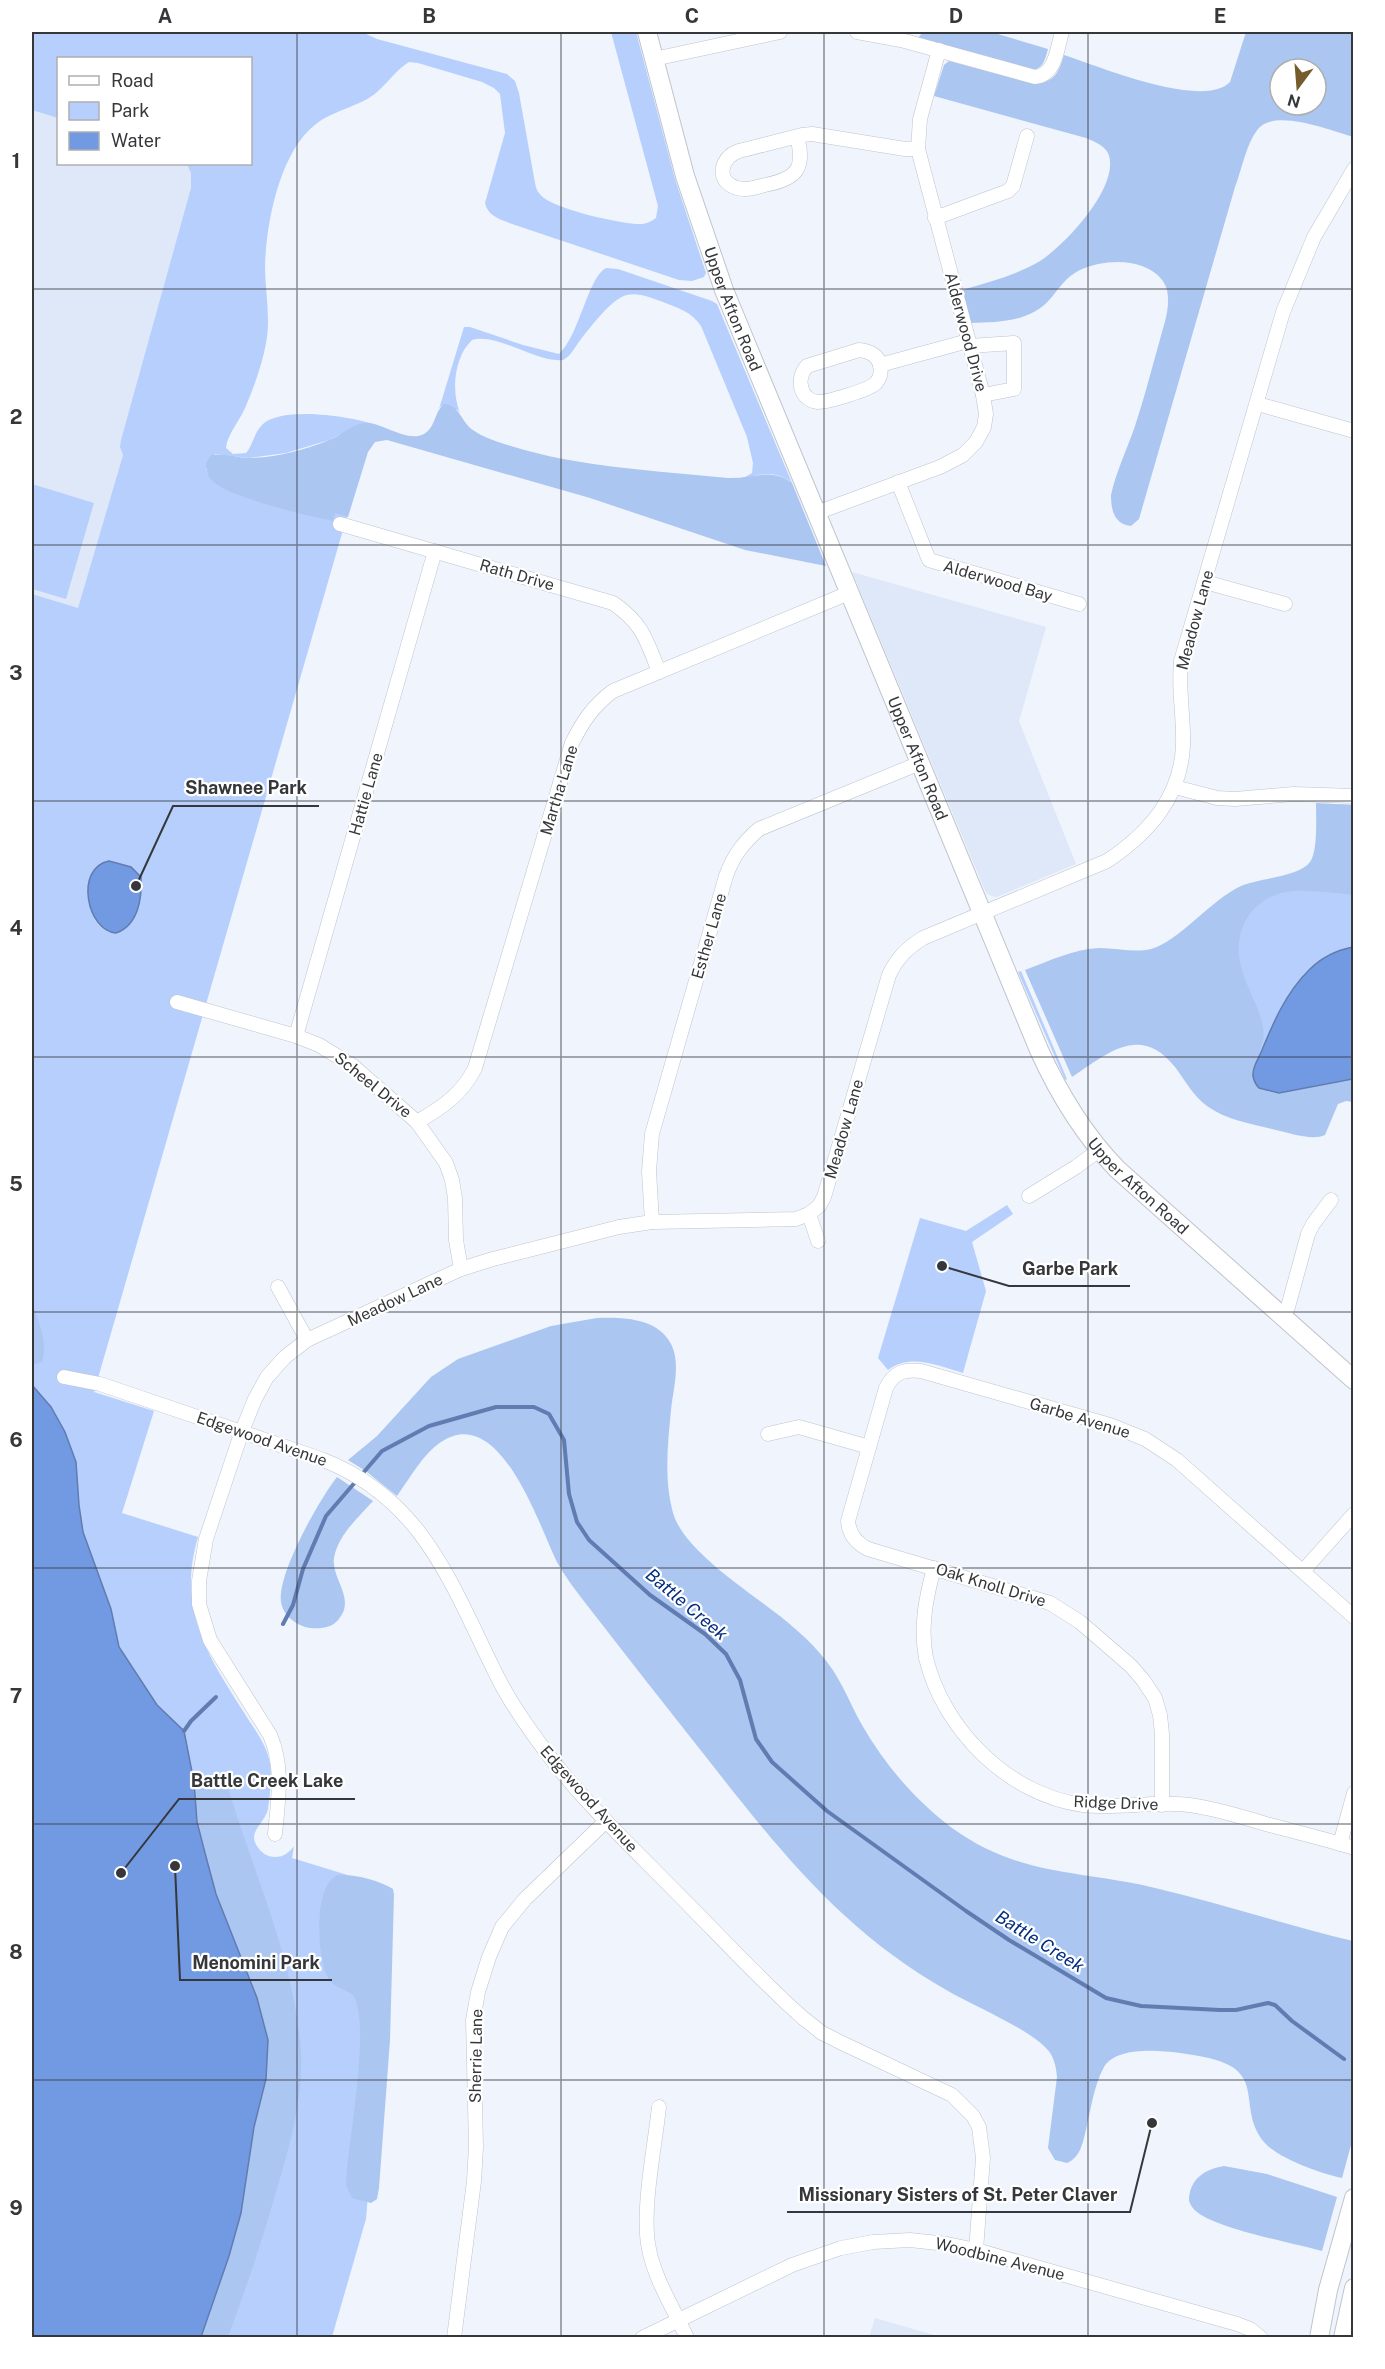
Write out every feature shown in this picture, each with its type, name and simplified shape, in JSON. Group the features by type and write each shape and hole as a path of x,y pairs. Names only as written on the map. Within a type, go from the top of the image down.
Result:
{"street":[{"name":"Upper Afton Road","path":"647,32 686,176 714,262 1048,1071 1065,1101 1099,1150 1155,1204 1353,1380"},
{"path":"654,59 780,32"},
{"path":"857,32 939,50 1035,77 1045,75 1052,65 1062,32"},
{"name":"Alderwood Drive","path":"816,513 950,463 973,446 985,423 983,395 918,149 920,119 939,50"},
{"path":"797,137 801,151 800,162 795,172 786,180 744,189 733,187 725,178 723,164 733,153 797,137 822,134 905,149 918,149"},
{"path":"935,218 1008,192 1013,183 1027,136"},
{"name":"Meadow Lane","path":"275,1834 279,1777 276,1748 210,1640 199,1604 199,1581 206,1539 242,1431 267,1377 285,1357 307,1340 461,1269 493,1258 620,1227 652,1222 783,1221 809,1214 819,1206 824,1197 889,975 897,959 923,938 1107,861 1129,846 1152,824 1175,787 1183,744 1179,696 1182,661 1294,280 1314,237 1353,170"},
{"path":"880,365 968,343 1014,343 1014,389 983,395"},
{"path":"855,350 872,353 880,365 880,375 873,385 825,401 817,402 809,399 800,386 801,373 810,364 855,350"},
{"path":"1257,404 1353,431"},
{"name":"Alderwood Bay","path":"898,482 929,560 1079,604"},
{"name":"Rath Drive","path":"340,524 613,603 637,623 659,672"},
{"name":"Hattie Lane","path":"296,1036 435,552"},
{"path":"1205,582 1285,604"},
{"name":"Martha Lane","path":"417,1122 443,1107 459,1093 476,1068 572,743 585,717 597,703 613,691 849,593"},
{"name":"Esther Lane","path":"652,1222 649,1171 652,1134 733,858 745,841 759,829 920,763"},
{"path":"1175,787 1217,798 1235,799 1294,794 1353,796"},
{"name":"Scheel Drive","path":"177,1002 296,1036 337,1054 417,1122 446,1163 452,1180 456,1240 461,1269"},
{"path":"1029,1196 1099,1150"},
{"path":"1283,1318 1308,1234 1331,1200"},
{"path":"809,1214 818,1241"},
{"path":"278,1287 307,1340"},
{"name":"Garbe Avenue","path":"868,1447 891,1378 908,1370 930,1374 1129,1432 1177,1460 1353,1617"},
{"name":"Edgewood Avenue","path":"64,1377 93,1382 321,1459 351,1472 392,1503 428,1543 454,1587 509,1699 555,1763 606,1821 803,2018 822,2032 952,2095 964,2105 979,2127 982,2142 983,2158 976,2250"},
{"path":"768,1434 799,1427 868,1447"},
{"name":"Oak Knoll Drive","path":"868,1447 848,1521 853,1537 868,1549 1050,1603 1080,1622 1131,1666 1155,1698 1160,1715 1162,1805"},
{"path":"1303,1571 1353,1514"},
{"name":"Ridge Drive","path":"934,1568 925,1613 926,1657 935,1685 955,1723 969,1740 1005,1774 1022,1784 1065,1801 1083,1805 1194,1805 1353,1848"},
{"path":"1340,1844 1353,1793"},
{"name":"Sherrie Lane","path":"454,2337 474,2181 476,2147 473,2020 481,1983 502,1927 525,1899 606,1821"},
{"path":"659,2107 646,2225 654,2266 687,2337"},
{"path":"1319,2337 1328,2290 1353,2198"},
{"name":"Woodbine Avenue","path":"642,2337 792,2265 841,2248 873,2242 910,2240 976,2250 1237,2324 1261,2337"},
{"path":"1343,2337 1353,2288"}],"shaded area":[{"path":"923,32 991,32 1048,49 1041,66 1030,70 918,38"},
{"path":"1246,32 1353,32 1353,137 1304,123 1277,121 1266,123 1258,129 1250,142 1139,519 1131,526 1125,525 1115,515 1111,495 1138,416 1166,317 1168,297 1163,282 1158,275 1135,264 1111,262 1095,265 1071,276 1043,306 1034,312 1014,319 982,323 971,323 962,290 1002,278 1031,266 1063,242 1076,229 1099,197 1107,181 1110,166 1108,153 1101,146 1086,138 934,96 944,65 949,61 1035,84 1047,81 1055,75 1064,55 1124,76 1175,89 1197,91 1217,89 1230,82"},
{"path":"32,93 57,101 57,165 208,165 77,612 32,599"},
{"path":"444,404 454,407 469,427 482,435 501,443 563,459 590,464 728,478 769,475 784,478 792,483 826,566 745,550 590,498 387,440 375,442 368,452 348,517 335,513 333,521 271,506 238,495 215,483 207,472 206,463 211,455 248,458 289,453 329,440 352,427 366,423 410,436 424,434 433,424 438,411"},
{"path":"852,572 1046,627 1019,721 1076,864 997,897 986,893"},
{"path":"1316,803 1353,805 1353,895 1293,891 1268,898 1258,905 1244,924 1239,948 1242,970 1263,1027 1262,1043 1254,1071 1256,1084 1279,1093 1353,1079 1353,1102 1346,1101 1338,1104 1325,1135 1307,1137 1240,1121 1214,1111 1198,1098 1175,1067 1162,1054 1149,1047 1136,1045 1111,1052 1072,1077 1025,970 1062,956 1090,949 1138,951 1151,949 1172,938 1218,900 1241,886 1288,874 1305,867 1313,857"},
{"path":"32,1303 42,1332 44,1355 42,1362 32,1365"},
{"path":"597,1318 628,1319 649,1324 665,1335 674,1351 676,1377 671,1410 667,1472 672,1509 685,1536 721,1571 800,1633 814,1647 837,1677 862,1725 881,1754 913,1794 938,1817 977,1844 1025,1863 1151,1887 1353,1941 1353,2138 1342,2178 1289,2159 1264,2142 1256,2129 1244,2080 1237,2071 1224,2063 1204,2057 1165,2051 1122,2054 1112,2059 1104,2067 1097,2083 1082,2146 1074,2159 1067,2163 1055,2160 1048,2148 1057,2077 1054,2061 1049,2051 1026,2033 910,1968 876,1943 815,1887 733,1791 569,1581 557,1562 528,1498 499,1453 481,1439 462,1434 441,1442 423,1460 397,1496 348,1460 377,1436 431,1377 458,1359 551,1326"},
{"path":"337,1477 373,1501 349,1527 336,1550 334,1566 344,1596 344,1611 339,1619 330,1626 310,1628 296,1623 285,1612 281,1602 282,1590 292,1556 320,1502"},
{"path":"206,1777 218,1779 229,1791 282,1953 291,1986 301,2053 298,2102 288,2151 249,2280 228,2337 201,2337 240,2216 254,2130 264,2090 265,2068 257,2000 213,1883 195,1815 196,1790"},
{"path":"338,1875 374,1880 393,1889 394,1895 390,2040 379,2188 377,2199 371,2203 352,2198 346,2185 359,2058 358,2010 353,1995 329,1980 319,1938 319,1921 324,1892 330,1881"},
{"path":"1224,2166 1267,2174 1337,2197 1322,2251 1238,2230 1207,2218 1196,2211 1189,2201 1195,2181 1199,2176"},
{"path":"875,2318 941,2337 869,2337"}],"green space":[{"path":"32,32 362,32 377,39 507,74 515,81 519,93 535,185 541,195 552,203 577,212 621,222 643,224 656,218 658,206 611,32 636,32 675,179 706,273 704,277 692,281 679,280 515,225 492,215 485,203 505,133 500,94 482,82 409,62 369,98 328,116 316,124 304,136 284,169 268,229 265,276 268,324 264,351 252,392 226,448 233,454 246,453 262,425 285,415 337,416 379,426 361,424 329,440 286,453 249,458 215,454 206,469 208,475 347,516 94,1392 154,1411 122,1513 198,1537 192,1562 191,1586 193,1608 199,1629 217,1669 261,1740 270,1765 271,1784 268,1809 255,1833 255,1843 262,1852 273,1857 284,1855 294,1846 292,1858 390,1888 390,1927 366,2219 332,2337 32,2337 32,594 78,608 123,455 120,447 121,440 191,188 191,173 187,165 252,165 252,57 57,57 57,118 32,110"},
{"path":"606,268 618,269 717,304 792,483 774,475 762,474 744,478 752,473 753,463 747,437 701,326 684,311 640,295 631,294 621,297 608,307 571,354 563,360 541,357 493,340 472,340 461,355 456,375 456,395 460,413 458,410 441,406 439,409 464,327 559,354 573,333 594,282"},
{"path":"32,484 94,503 66,599 32,589"},
{"path":"1338,804 1353,805 1353,1095 1210,1104 1242,890 1320,873"},
{"path":"1021,971 1067,1079 1065,1080 1018,972"},
{"path":"1007,1205 1013,1214 972,1242 986,1291 963,1373 925,1362 906,1362 888,1370 878,1358 920,1218 966,1231"}],"water":[{"path":"109,861 131,867 141,877 138,909 130,924 116,933 106,930 98,922 88,899 91,875 98,866"},
{"path":"1353,947 1353,1079 1279,1093 1259,1088 1253,1078 1254,1069 1287,998 1309,970 1324,958"},
{"path":"32,1385 51,1407 65,1432 76,1462 83,1532 111,1609 119,1647 157,1705 184,1731 194,1782 197,1822 216,1894 257,1998 268,2040 266,2079 254,2127 241,2213 201,2337 32,2337"}],"waterway":[{"name":"Battle Creek","path":"283,1624 293,1605 303,1569 326,1516 382,1451 429,1426 496,1407 534,1407 549,1414 564,1440 569,1494 577,1522 589,1540 650,1595 705,1634 726,1654 740,1680 756,1739 772,1762 827,1811 1009,1940 1106,1998 1141,2006 1220,2010 1236,2010 1268,2003 1275,2005 1292,2021 1344,2059"},
{"name":"Battle Creek","path":"184,1731 216,1697"}],"place":[{"name":"Shawnee Park","path":"136,886"},
{"name":"Garbe Park","path":"942,1266"},
{"name":"Menomini Park","path":"175,1866"},
{"name":"Battle Creek Lake","path":"121,1873"},
{"name":"Missionary Sisters of St. Peter Claver","path":"1152,2123"}]}
